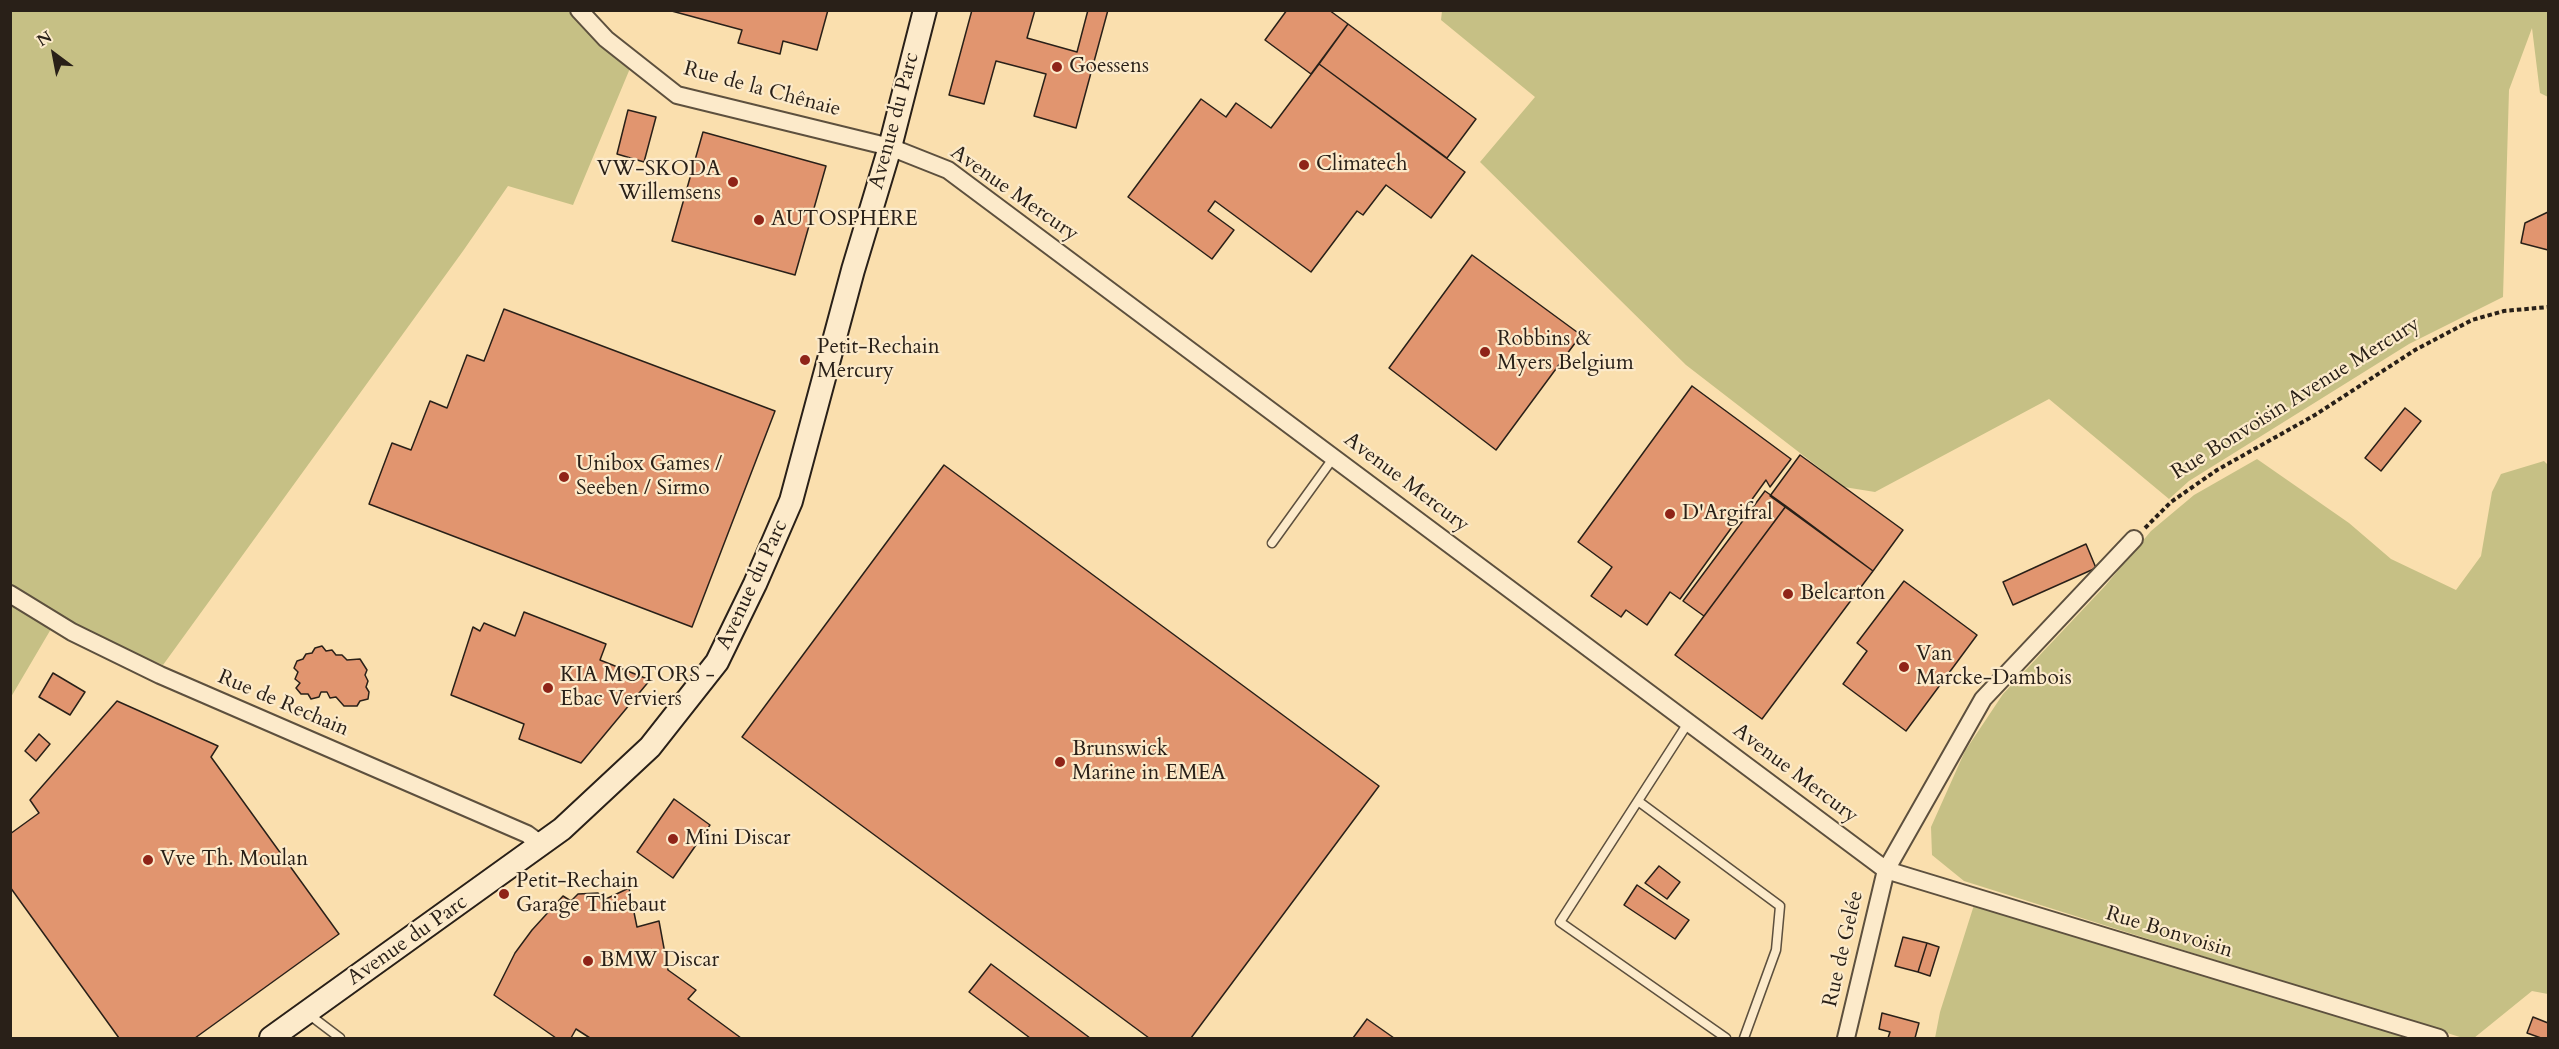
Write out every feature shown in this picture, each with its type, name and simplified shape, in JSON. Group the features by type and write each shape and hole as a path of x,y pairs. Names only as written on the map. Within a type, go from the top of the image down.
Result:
{"street":[{"name":"Rue de la Chênaie","path":"579,10 606,39 676,95 890,147"},
{"name":"Avenue du Parc","path":"271,1038 542,845 650,747 717,662 755,584 791,501 853,270 890,147 925,10"},
{"name":"Avenue Mercury","path":"890,147 948,170 1886,870"},
{"path":"1886,870 1983,699 2134,539"},
{"name":"Rue de Rechain","path":"10,594 72,632 160,675 527,834 542,845"},
{"name":"Rue de Gelée","path":"1846,1038 1886,870"},
{"name":"Rue Bonvoisin","path":"1886,870 2439,1038"}],"lane":[{"path":"1272,543 1334,457"},
{"path":"1688,723 1560,922 1726,1038"},
{"path":"1638,801 1780,906 1776,950 1743,1038"},
{"path":"307,1013 340,1038"}],"path":[{"name":"Rue Bonvoisin Avenue Mercury","path":"2134,539 2171,502 2217,470 2315,415 2415,350 2472,320 2504,310 2548,308"}],"shaded area":[{"path":"10,11 580,11 631,66 573,205 508,186 163,665 91,635 11,584"},
{"path":"1442,11 2548,11 2548,97 2540,93 2532,28 2509,90 2503,297 2409,344 2189,481 2169,499 2049,399 1875,492 1844,487 1686,365 1480,162 1535,97 1441,20"},
{"path":"2257,459 2349,523 2391,559 2456,590 2481,556 2492,492 2501,474 2544,461 2548,465 2548,994 2532,991 2474,1038 2463,1038 1964,881 1932,855 1931,827 1965,751 2003,694 2105,586 2151,531 2194,495"},
{"path":"11,604 51,629 11,697"},
{"path":"1974,905 2416,1038 1935,1038 1940,1012"}],"building":[{"path":"668,10 828,10 817,50 783,41 780,54 738,43 742,30"},
{"name":"Goessens","path":"972,10 1035,10 1027,38 1077,52 1088,10 1108,10 1076,128 1034,116 1046,74 996,61 984,104 949,95"},
{"path":"1287,10 1329,10 1348,24 1311,74 1265,40"},
{"path":"1348,24 1476,119 1447,158 1319,64"},
{"name":"Climatech","path":"1319,64 1465,172 1431,218 1386,185 1363,215 1357,211 1311,272 1215,201 1208,211 1234,230 1212,259 1128,197 1201,99 1226,117 1236,103 1271,128"},
{"path":"628,110 656,117 644,162 617,154"},
{"path":"703,132 826,166 795,275 672,241"},
{"path":"2548,212 2548,250 2521,243 2525,223"},
{"name":"Robbins & Myers Belgium","path":"1472,255 1581,335 1496,450 1389,368"},
{"name":"Unibox Games / Seeben / Sirmo","path":"504,309 775,411 692,627 369,504 392,443 411,450 430,401 447,408 467,355 484,361"},
{"name":"D'Argifral","path":"1692,386 1791,459 1770,487 1766,480 1680,599 1670,592 1647,625 1626,610 1621,617 1591,596 1612,567 1578,542"},
{"path":"2405,408 2421,421 2381,471 2365,458"},
{"path":"1800,455 1903,530 1873,571 1770,496"},
{"name":"Brunswick Marine in EMEA","path":"944,465 1379,786 1191,1038 1149,1038 742,737"},
{"path":"1765,491 1786,506 1704,616 1683,601"},
{"name":"Belcarton","path":"1786,506 1873,571 1762,719 1675,655"},
{"path":"2086,544 2096,568 2013,605 2003,582"},
{"name":"Van Marcke-Dambois","path":"1904,581 1977,635 1906,731 1843,684 1867,651 1857,643"},
{"name":"KIA MOTORS - Ebac Verviers","path":"524,612 606,644 600,660 650,680 581,763 519,739 524,724 451,695 473,627 480,631 484,623 515,636"},
{"path":"322,646 326,651 332,650 336,655 342,655 347,660 360,659 367,670 365,675 368,681 366,687 369,692 368,699 360,701 357,706 344,706 336,697 330,698 327,692 321,692 319,697 311,699 308,694 301,694 296,688 300,683 295,679 298,672 294,668 297,661 303,659 306,654 312,653 315,648"},
{"path":"53,673 85,692 70,715 39,697"},
{"name":"Vve Th. Moulan","path":"117,701 218,746 211,757 339,934 195,1038 119,1038 10,887 10,834 39,813 30,800"},
{"path":"39,734 50,744 36,761 25,751"},
{"name":"Mini Discar","path":"674,799 710,825 673,878 637,852"},
{"path":"1659,866 1680,882 1667,899 1645,883"},
{"path":"1637,885 1689,920 1675,939 1624,905"},
{"name":"BMW Discar","path":"629,888 637,927 659,921 668,970 696,990 688,999 741,1038 590,1038 576,1029 571,1038 556,1038 494,995 515,953 532,930 563,896 571,901 578,894 598,893 606,899"},
{"path":"1903,937 1927,943 1918,972 1895,966"},
{"path":"1927,943 1939,947 1930,976 1918,972"},
{"path":"991,964 1090,1038 1030,1038 969,992"},
{"path":"1882,1013 1919,1023 1915,1038 1888,1038 1890,1032 1879,1029"},
{"path":"2533,1017 2548,1023 2548,1038 2527,1033"},
{"path":"1367,1019 1394,1038 1353,1038"}],"place":[{"name":"Goessens","path":"1057,67"},
{"name":"Climatech","path":"1304,165"},
{"name":"VW-SKODA Willemsens","path":"733,182"},
{"name":"AUTOSPHERE","path":"759,220"},
{"name":"Robbins & Myers Belgium","path":"1485,352"},
{"name":"Petit-Rechain Mercury","path":"805,360"},
{"name":"Unibox Games / Seeben / Sirmo","path":"564,477"},
{"name":"D'Argifral","path":"1670,514"},
{"name":"Belcarton","path":"1788,594"},
{"name":"Van Marcke-Dambois","path":"1904,667"},
{"name":"KIA MOTORS - Ebac Verviers","path":"548,688"},
{"name":"Brunswick Marine in EMEA","path":"1060,762"},
{"name":"Mini Discar","path":"673,839"},
{"name":"Vve Th. Moulan","path":"148,860"},
{"name":"Petit-Rechain Garage Thiebaut","path":"504,894"},
{"name":"BMW Discar","path":"588,961"}]}
